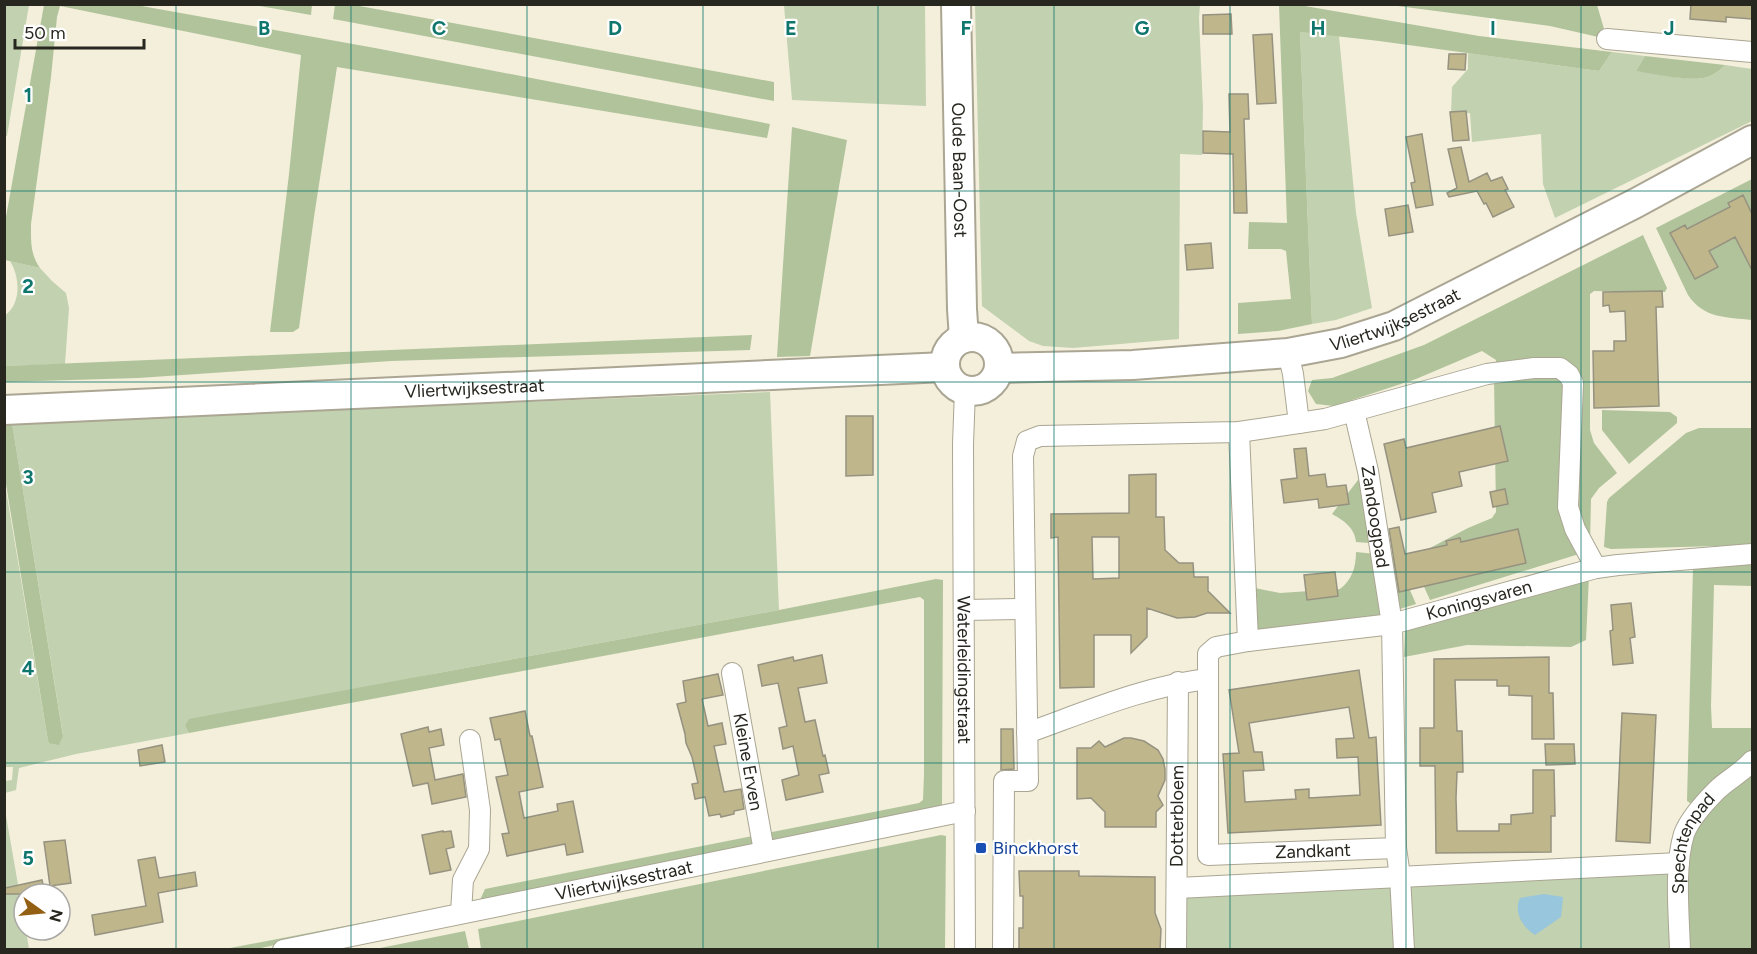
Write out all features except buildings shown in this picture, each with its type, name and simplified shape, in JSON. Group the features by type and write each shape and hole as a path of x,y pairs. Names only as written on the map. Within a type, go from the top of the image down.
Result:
{"street":[{"name":"Oude Baan-Oost","path":"956,4 964,338"},
{"path":"1607,39 1752,52"},
{"name":"Vliertwijksestraat","path":"999,368 1133,365 1288,353 1341,343 1394,326 1636,203 1752,140"},
{"path":"973,336 982,338 991,344 999,359 996,378 989,386 980,390 965,390 951,382 946,375 946,354 953,344 964,338 973,336"},
{"path":"1288,353 1299,423"},
{"name":"Vliertwijksestraat","path":"4,410 945,367"},
{"path":"1003,950 1004,782 1028,781 1023,456 1027,441 1040,436 1239,432 1325,419 1487,374 1534,368 1560,368 1569,375 1573,383 1568,507 1575,529 1596,568"},
{"name":"Waterleidingstraat","path":"965,390 963,444 965,950"},
{"name":"Zandoogpad","path":"1354,411 1368,471 1392,624"},
{"path":"1239,432 1248,641"},
{"name":"Koningsvaren","path":"1208,654 1216,647 1248,641 1392,624 1596,568 1752,554"},
{"path":"965,610 1025,609"},
{"path":"1392,624 1396,848 1404,950"},
{"name":"Zandkant","path":"1208,654 1208,855 1396,848"},
{"name":"Kleine Erven","path":"732,673 764,851"},
{"path":"1027,733 1148,690 1178,682 1208,679"},
{"name":"Dotterbloem","path":"1176,950 1178,682"},
{"path":"461,913 463,880 479,849 480,810 470,740"},
{"name":"Spechtenpad","path":"1680,950 1679,863 1684,833 1695,814 1718,789 1744,770 1752,761"},
{"name":"Vliertwijksestraat","path":"283,950 965,811"},
{"name":"Zandkant","path":"1178,888 1679,863"}],"green space":[{"path":"312,4 311,15 254,5"},
{"path":"4,5 29,5 5,137"},
{"path":"44,5 136,5 375,48 770,124 767,138 337,67 299,328 293,332 270,332 301,55 60,6 31,224 33,252 40,268 5,260 4,228"},
{"path":"335,5 354,5 774,82 774,101 333,19"},
{"path":"784,5 925,5 926,106 792,100"},
{"path":"975,5 1200,5 1202,155 1180,154 1179,339 1073,348 1043,346 1029,341 982,306"},
{"path":"1279,5 1299,5 1479,36 1612,52 1599,71 1300,32 1312,324 1278,331 1238,334 1238,303 1291,299 1286,251 1248,249 1249,222 1287,223"},
{"path":"1390,5 1597,5 1607,39 1550,26"},
{"path":"1300,32 1339,36 1356,213 1372,308 1336,320 1312,324"},
{"path":"1612,52 1645,56 1636,71 1680,78 1707,77 1725,65 1752,69 1752,121 1555,218 1543,184 1541,134 1472,142 1470,113 1451,115 1452,87 1468,69 1468,53 1599,71"},
{"path":"1645,56 1725,65 1707,77 1680,78 1636,71"},
{"path":"792,127 847,140 810,356 777,357"},
{"path":"1752,179 1752,320 1709,313 1694,303 1656,228"},
{"path":"1643,235 1667,288 1665,292 1594,291 1590,294 1590,430 1594,443 1617,473 1599,488 1591,499 1590,546 1579,554 1430,600 1411,558 1492,518 1496,512 1494,377 1496,360 1482,351 1416,379 1334,406 1316,404 1308,391 1312,380 1332,378 1424,345"},
{"path":"10,261 40,268 66,293 69,308 65,364 5,366 4,316 14,305 18,290 16,275"},
{"path":"752,335 750,350 391,361 138,378 5,382 5,366"},
{"path":"770,392 779,610 438,673 185,726 189,733 76,754 19,768 16,790 5,793 5,781 12,780 13,767 4,767 4,478 48,741 49,743 63,735 12,423"},
{"path":"1602,410 1670,412 1677,417 1677,423 1629,464 1602,430"},
{"path":"12,423 63,736 59,745 48,741 5,478 4,424"},
{"path":"1699,428 1752,428 1752,545 1611,549 1604,547 1609,498 1686,433"},
{"path":"1361,476 1383,544 1356,542 1351,529 1332,514"},
{"path":"1356,552 1395,556 1416,604 1364,620 1253,632 1255,588 1280,593 1340,589 1348,582 1352,573"},
{"path":"1752,563 1752,586 1714,585 1711,706 1712,728 1752,728 1752,754 1693,805 1687,801 1693,568"},
{"path":"1589,576 1586,640 1571,647 1467,645 1404,657 1405,630"},
{"path":"936,579 943,580 942,806 256,949 225,949 480,900 485,889 919,803 923,800 924,774 924,600 920,597 189,733 185,726 189,719"},
{"path":"1752,768 1752,949 1686,950 1685,863 1701,812"},
{"path":"4,804 18,882 12,882 12,942 28,942 29,949 5,949"},
{"path":"941,835 946,836 945,949 481,949 478,929"},
{"path":"1670,868 1675,949 1186,949 1186,896"},
{"path":"465,931 469,949 375,949"}],"water":[{"path":"1544,894 1563,897 1561,917 1535,935 1520,919 1518,903 1520,898"}],"place":[{"name":"Binckhorst","path":"981,848"}]}
